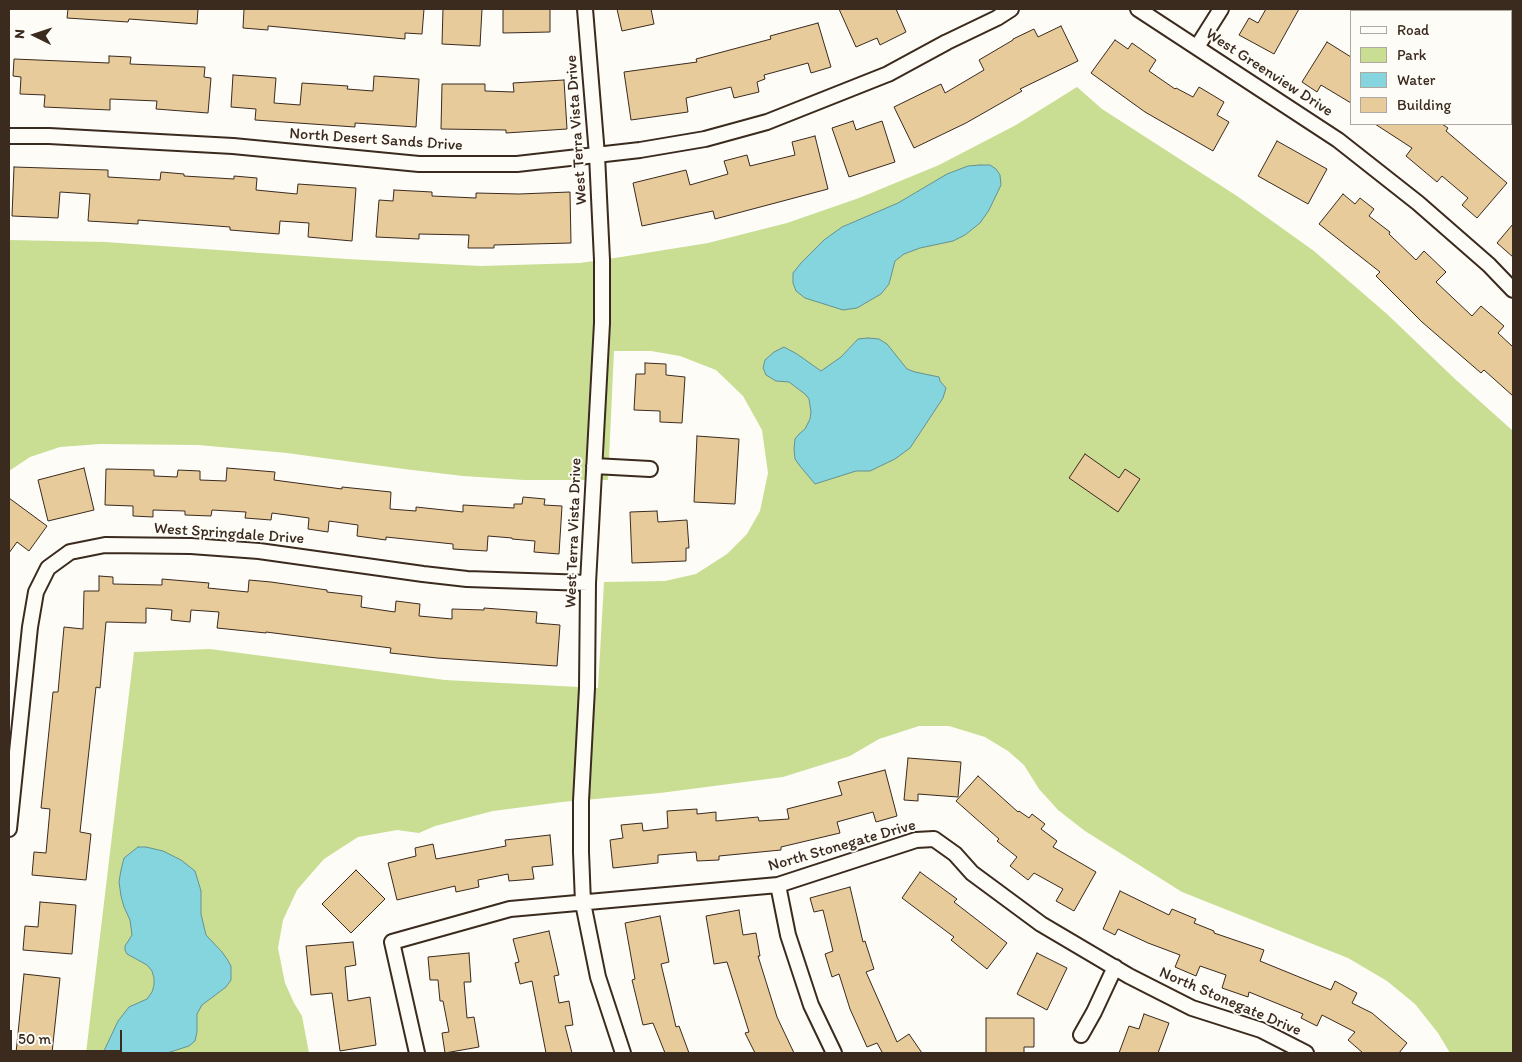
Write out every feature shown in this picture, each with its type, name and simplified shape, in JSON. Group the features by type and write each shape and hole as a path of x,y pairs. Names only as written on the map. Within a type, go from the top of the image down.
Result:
{"street":[{"name":"West Terra Vista Drive","path":"585,9 597,155 602,260 602,323 588,583 587,688 581,800 583,903 598,977 623,1053"},
{"name":"North Desert Sands Drive","path":"9,136 49,136 233,146 419,164 517,164 640,150 705,139 767,122 888,74 1011,9"},
{"name":"West Greenview Drive","path":"1138,9 1338,140 1418,203 1489,265 1513,290"},
{"path":"1197,47 1221,9"},
{"path":"594,466 650,469"},
{"name":"West Springdale Drive","path":"9,829 30,627 36,592 48,568 70,552 105,545 190,546 260,551 467,579 588,583"},
{"name":"North Stonegate Drive","path":"417,1053 392,942 510,909 778,885 916,840 934,839 955,854 972,873 1041,924 1129,976 1192,1008 1261,1030 1306,1053"},
{"path":"778,885 788,935 811,1005 834,1053"},
{"path":"1082,1035 1115,967"}],"green space":[{"path":"1077,87 1102,109 1237,196 1314,251 1387,314 1513,431 1513,1053 1450,1053 1438,1033 1415,1004 1387,981 1348,958 1182,892 1085,831 1058,810 1039,789 1024,765 1008,751 985,737 949,726 919,726 879,739 850,756 783,777 660,793 562,802 493,811 435,826 419,833 397,830 358,837 324,859 297,890 283,920 278,948 285,983 302,1016 309,1053 86,1053 134,652 210,649 445,680 598,688 604,582 665,581 696,574 727,554 747,534 760,511 768,473 762,430 743,396 716,370 680,356 651,351 614,351 608,480 524,480 463,476 287,453 198,445 100,444 60,447 30,457 9,471 9,240 105,242 347,259 481,266 580,263 708,243 787,223 859,198 939,165 1016,125"}],"water":[{"path":"990,165 996,169 1000,175 1001,185 989,210 980,223 965,235 953,241 920,248 904,254 895,261 889,284 881,294 857,308 843,310 805,298 796,291 793,283 793,273 824,240 842,227 898,203 947,174 968,166"},
{"path":"858,339 879,339 887,344 907,369 939,377 946,388 943,398 910,448 895,459 870,471 856,471 815,484 795,459 794,449 795,439 805,429 810,419 809,399 789,382 776,381 766,375 763,368 765,360 774,352 784,347 821,371 841,357"},
{"path":"138,847 163,851 181,860 195,871 201,891 201,914 206,935 222,952 231,966 231,980 226,987 202,1005 197,1014 195,1041 189,1046 167,1053 103,1053 118,1021 129,1007 147,999 154,985 152,971 147,965 127,954 125,950 125,946 132,935 130,920 124,907 119,882 124,858"}],"building":[{"path":"68,9 198,9 197,24 129,19 128,22 67,18"},
{"path":"244,9 424,9 422,34 405,33 405,39 268,26 268,30 243,28"},
{"path":"443,9 482,9 480,46 442,44"},
{"path":"503,9 550,9 550,32 503,33"},
{"path":"617,9 651,9 654,24 622,31"},
{"path":"839,9 896,9 906,32 880,45 877,38 856,47"},
{"path":"1266,9 1299,9 1274,54 1239,35 1249,18 1258,23"},
{"path":"818,23 831,67 811,73 808,63 764,75 765,79 757,82 759,92 734,98 731,87 686,98 688,112 631,120 624,72 697,62 696,59 771,39 770,36"},
{"path":"1061,26 1078,61 1020,89 1022,91 966,123 914,148 894,107 941,84 945,93 984,70 979,60 1013,39 1034,29 1038,37"},
{"path":"1115,40 1128,49 1132,43 1156,60 1149,71 1175,89 1193,97 1199,87 1224,102 1217,115 1229,122 1213,151 1145,112 1091,73"},
{"path":"1327,42 1350,56 1350,102 1321,85 1317,92 1302,82"},
{"path":"109,56 131,57 130,64 205,67 204,77 211,78 208,113 156,109 157,101 110,99 110,110 44,107 45,95 20,94 21,77 13,76 14,59 109,63"},
{"path":"233,75 276,78 274,103 300,105 302,83 348,86 347,89 373,91 374,76 419,79 416,127 355,123 355,127 255,120 256,109 231,107"},
{"path":"564,80 567,129 506,133 506,130 441,129 442,84 485,84 485,91 514,92 513,83"},
{"path":"853,121 856,130 882,121 895,162 849,177 832,128"},
{"path":"1377,125 1444,125 1448,128 1446,131 1507,183 1477,218 1462,205 1468,198 1442,176 1437,182 1406,156 1412,148"},
{"path":"815,136 828,189 715,219 713,211 642,226 633,183 686,170 690,185 728,174 724,161 747,155 750,166 795,155 792,142"},
{"path":"1277,141 1327,169 1308,204 1258,176"},
{"path":"14,167 108,170 108,177 160,180 161,172 184,174 184,176 234,179 234,176 257,178 256,190 297,194 298,184 356,188 352,241 308,237 309,223 280,221 279,234 230,230 230,227 138,220 138,224 88,221 90,194 60,192 58,218 12,216"},
{"path":"394,190 432,192 432,196 476,198 476,193 570,192 571,243 494,245 494,248 468,248 469,235 419,234 419,239 376,237 379,200 393,201"},
{"path":"1343,194 1355,204 1360,198 1374,209 1369,216 1390,232 1389,234 1416,260 1424,251 1446,272 1436,282 1472,316 1481,306 1504,326 1498,333 1513,347 1513,396 1484,370 1481,373 1422,322 1376,276 1380,272 1319,224"},
{"path":"1513,224 1513,257 1497,243"},
{"path":"645,363 666,364 666,375 685,377 682,423 660,422 660,411 634,410 636,374 645,374"},
{"path":"697,436 739,439 735,504 694,502"},
{"path":"1085,454 1119,478 1125,469 1140,479 1118,512 1069,478"},
{"path":"84,468 94,510 48,521 38,480"},
{"path":"227,468 275,472 274,480 342,489 342,487 391,492 390,509 416,511 416,507 463,512 463,505 514,508 514,504 522,504 523,497 545,499 544,505 562,506 559,554 534,552 535,541 512,538 488,536 487,551 453,549 453,544 386,537 386,540 357,536 358,525 329,521 328,532 308,529 309,518 272,513 271,520 245,518 246,512 212,510 211,516 185,515 185,511 153,510 153,517 133,516 133,506 105,505 106,469 154,470 154,476 177,477 178,470 200,471 200,480 226,481"},
{"path":"9,498 47,526 29,551 17,542 9,553"},
{"path":"657,511 658,522 687,520 689,548 686,548 686,561 632,563 630,512"},
{"path":"99,576 113,577 113,584 162,585 162,579 209,583 208,588 248,592 249,580 271,582 362,596 361,607 395,612 396,601 420,604 419,616 452,619 452,609 484,610 484,608 537,612 536,623 560,625 557,666 390,653 391,648 266,632 217,628 219,612 191,610 190,622 171,620 172,610 146,608 146,623 106,622 100,688 96,687 80,832 91,834 86,880 32,875 34,852 46,853 50,809 41,808 53,692 58,692 64,627 83,629 84,591 99,591"},
{"path":"908,758 961,762 958,797 918,794 918,801 904,800"},
{"path":"885,770 897,816 876,822 873,812 837,822 840,833 781,847 781,850 719,856 719,860 697,861 696,852 658,855 658,863 613,868 610,840 623,838 621,825 642,823 643,831 668,828 667,811 697,809 697,814 716,812 716,821 758,817 759,821 789,819 787,809 842,795 838,782"},
{"path":"978,776 1018,812 1029,818 1032,814 1045,824 1041,829 1057,841 1053,847 1096,872 1074,911 1056,901 1063,889 1034,873 1028,880 1010,866 1017,857 997,841 999,839 956,801"},
{"path":"550,835 553,865 532,867 534,879 509,881 508,874 478,880 479,887 456,892 455,886 397,900 388,863 416,856 415,848 433,844 436,859 506,846 505,840"},
{"path":"356,870 385,899 351,933 322,904"},
{"path":"920,872 957,899 954,902 1007,943 987,969 951,940 954,937 902,898"},
{"path":"850,887 863,942 865,941 874,969 866,972 897,1042 909,1034 922,1053 880,1053 882,1052 877,1043 867,1047 850,1009 839,974 832,977 825,954 833,951 823,910 814,912 810,898"},
{"path":"1120,891 1169,915 1172,909 1196,919 1194,923 1214,931 1214,933 1264,950 1260,961 1331,990 1335,981 1357,993 1352,1003 1372,1013 1407,1043 1399,1053 1363,1053 1348,1040 1355,1032 1322,1015 1317,1026 1301,1018 1303,1014 1249,992 1248,997 1222,988 1226,975 1200,966 1196,976 1175,967 1180,955 1118,929 1115,935 1103,929"},
{"path":"40,902 76,905 72,954 23,950 25,926 38,927"},
{"path":"739,910 743,935 756,933 760,956 758,956 777,1017 794,1053 755,1053 745,1033 749,1032 727,962 714,964 706,916"},
{"path":"660,916 669,962 661,964 676,1027 679,1026 689,1053 665,1053 653,1023 643,1025 632,980 635,979 625,923"},
{"path":"549,931 559,975 554,976 559,1003 569,1001 573,1025 565,1026 572,1053 546,1053 532,981 520,984 515,963 519,962 513,939"},
{"path":"353,942 356,965 345,967 348,1001 370,997 376,1045 340,1051 332,993 311,995 306,946"},
{"path":"469,953 471,982 464,982 467,1018 474,1017 479,1047 445,1053 442,1033 449,1032 443,1001 440,1001 438,980 430,980 428,957"},
{"path":"1037,953 1067,968 1047,1010 1017,994"},
{"path":"24,974 60,978 52,1053 16,1053"},
{"path":"1144,1014 1169,1023 1158,1053 1119,1053 1129,1026 1139,1029"},
{"path":"986,1018 1034,1018 1034,1047 1024,1047 1024,1053 986,1053"}]}
